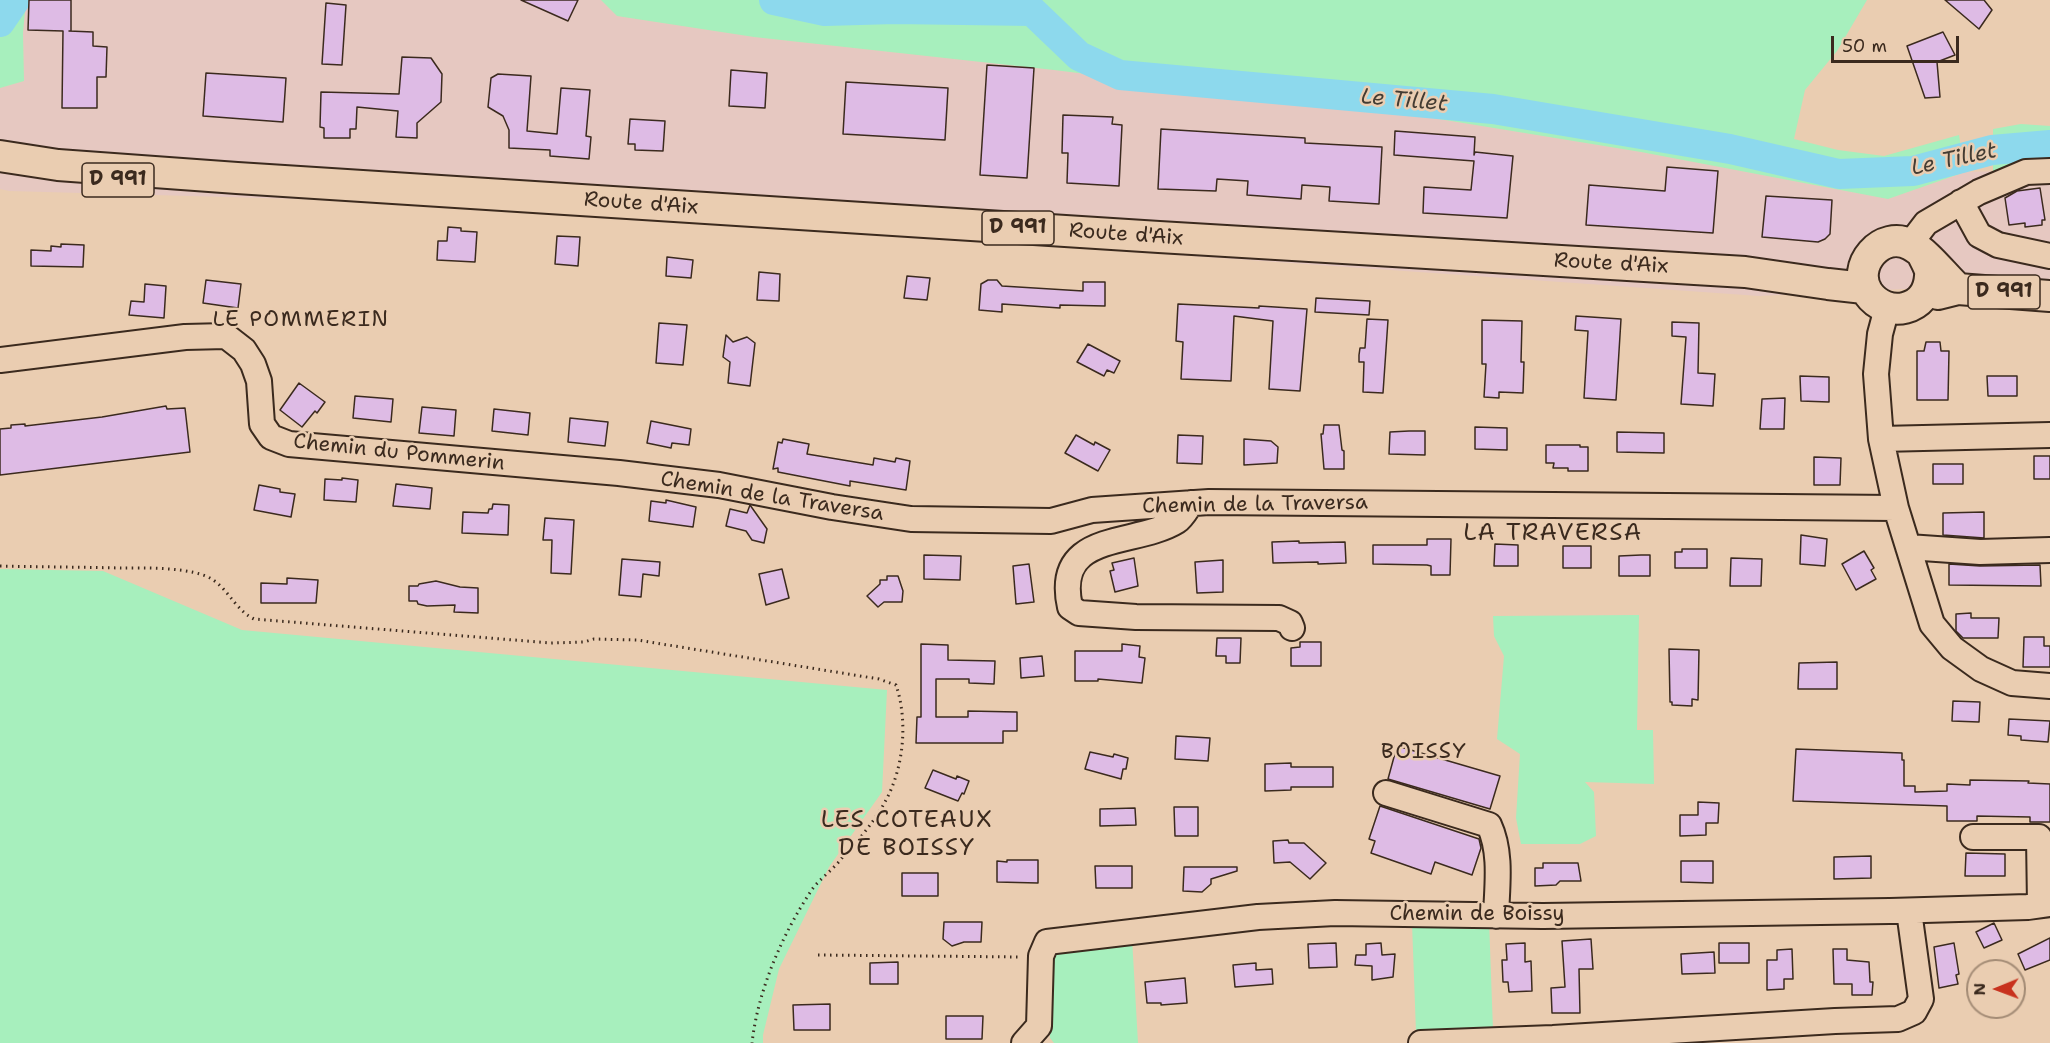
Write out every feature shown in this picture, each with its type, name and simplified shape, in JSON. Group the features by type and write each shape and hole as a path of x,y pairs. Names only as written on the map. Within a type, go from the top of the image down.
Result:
{"main road":[{"name":"Route d'Aix","path":"0,156 58,165 237,178 1745,272 1828,284 1865,273"},
{"name":"Route d'Aix","path":"0,175 66,181 237,178"},
{"path":"1893,241 1917,249 1930,270 1928,288 1921,299 1908,308 1899,309 1887,308 1874,301 1865,273 1881,244 1893,241"},
{"name":"D 991","path":"1917,249 1958,289"},
{"name":"D 991","path":"1921,299 1958,289 2050,296"}],"street":[{"path":"1917,249 1926,223 1961,202 2026,172 2050,171"},
{"path":"1961,202 1979,235 1998,245 2050,256"},
{"path":"1887,308 1880,334 1876,374 1881,440 1896,508 1932,624 1953,648 1981,669 2012,683 2050,686"},
{"name":"Chemin du Pommerin","path":"0,360 185,337 226,336 244,350 253,364 259,381 262,424 271,437 289,444 619,473"},
{"path":"1881,440 2050,435"},
{"name":"Chemin de la Traversa","path":"619,473 719,485 832,507 910,519 1051,521 1092,510 1191,503 1896,508"},
{"path":"1191,503 1179,520 1158,530 1095,546 1077,560 1068,579 1070,607 1079,613 1279,618 1290,623 1292,628"},
{"path":"1908,547 1980,552 2050,550"},
{"path":"1386,793 1489,825 1496,839 1496,916"},
{"path":"1973,837 2039,837 2045,905"},
{"name":"Chemin de Boissy","path":"1044,949 1268,917 1335,913 1496,916 1909,910 2045,905"},
{"path":"1421,1043 1898,1019 1914,1012 1921,999 1909,910"},
{"path":"1024,1043 1039,1026 1044,949"}],"path":[{"path":"0,566 159,569 201,574 224,588 243,614 254,619 551,643 584,642 594,639 637,640 879,679 896,685 902,701 904,718 901,756 886,800 842,859 812,890 770,966 752,1043"},
{"path":"818,955 1006,957 1044,949"}],"shaded area":[{"path":"26,0 601,0 617,16 754,37 1054,70 1396,112 1641,152 1888,199 1965,172 2050,170 2050,282 1759,296 525,209 479,210 406,202 9,191 0,189 0,88 24,81 23,33"}],"green space":[{"path":"0,0 26,0 23,33 24,81 0,88"},
{"path":"601,0 1867,0 1837,51 1805,90 1794,139 1838,150 1884,156 1959,135 1965,172 1888,199 1641,152 1396,112 1054,70 754,37 617,16"},
{"path":"2021,124 2050,126 2050,170 1993,171 1993,129"},
{"path":"0,569 103,571 242,630 887,690 882,792 829,867 779,969 763,1043 0,1043"},
{"path":"1639,615 1637,730 1653,730 1654,784 1585,782 1594,792 1596,836 1580,844 1521,844 1516,818 1520,754 1497,739 1504,656 1494,636 1493,616"},
{"path":"1489,920 1493,1030 1416,1032 1412,923"},
{"path":"1132,938 1138,1043 1054,1043 1050,1038 1047,972 1052,950"}],"building":[{"path":"29,0 71,0 71,31 69,31 93,32 93,46 107,47 106,77 97,77 97,108 62,108 63,31 28,30"},
{"path":"521,0 578,0 568,21"},
{"path":"1945,0 1984,0 1992,10 1979,29"},
{"path":"326,3 346,5 342,65 322,64"},
{"path":"1943,32 1955,55 1937,62 1940,97 1925,98 1907,46"},
{"path":"402,57 431,58 442,74 441,102 417,123 417,138 396,137 398,111 357,107 356,129 350,129 350,138 324,138 324,128 320,127 321,92 399,94"},
{"path":"987,65 1034,68 1027,178 980,175"},
{"path":"731,70 767,73 765,108 729,106"},
{"path":"206,73 286,78 283,122 203,116"},
{"path":"498,74 531,76 527,131 557,134 561,88 590,90 586,136 591,137 589,159 550,156 550,150 509,148 509,130 503,116 488,107 491,78"},
{"path":"846,82 948,88 945,140 843,134"},
{"path":"1063,115 1113,117 1112,124 1122,125 1119,186 1067,183 1068,153 1062,153"},
{"path":"630,119 665,121 663,151 635,150 635,144 628,144"},
{"path":"1161,129 1305,138 1305,143 1382,147 1379,204 1329,201 1330,187 1302,185 1301,199 1247,195 1248,181 1217,179 1216,191 1158,189"},
{"path":"1395,131 1475,137 1474,155 1475,152 1513,156 1507,218 1423,213 1424,187 1471,190 1474,161 1394,155"},
{"path":"1667,167 1718,171 1713,233 1586,225 1589,185 1665,191"},
{"path":"2040,188 2045,220 2042,220 2042,225 2025,227 2025,223 2009,225 2005,198 2017,191"},
{"path":"1766,196 1832,200 1830,234 1818,242 1762,237"},
{"path":"448,227 477,232 475,262 437,260 438,241 447,241"},
{"path":"557,236 580,237 578,266 555,264"},
{"path":"61,244 84,245 83,267 31,266 31,250 51,251 51,246 61,247"},
{"path":"667,257 693,260 691,278 666,276"},
{"path":"759,272 780,274 779,301 757,300"},
{"path":"907,276 930,278 927,300 904,298"},
{"path":"206,280 241,284 238,308 203,303"},
{"path":"988,280 997,280 1002,286 1083,291 1083,282 1105,282 1105,306 1060,305 1060,308 1002,304 1002,312 979,310 981,284"},
{"path":"145,284 166,286 164,318 129,315 131,301 144,302"},
{"path":"1316,298 1370,301 1369,315 1315,312"},
{"path":"1178,304 1307,309 1300,391 1269,389 1273,321 1234,316 1231,381 1181,379 1183,342 1176,341"},
{"path":"1576,316 1621,319 1616,400 1584,398 1588,331 1575,330"},
{"path":"1367,319 1388,320 1383,393 1363,392 1364,362 1359,362 1359,355 1360,348 1365,348"},
{"path":"1482,320 1522,321 1523,393 1499,392 1499,398 1484,397 1486,364 1482,364"},
{"path":"1672,322 1699,323 1698,373 1715,374 1713,406 1681,404 1686,337 1672,336"},
{"path":"659,323 687,325 683,365 656,363"},
{"path":"726,335 733,342 747,337 755,343 750,386 728,383 730,362 723,357"},
{"path":"1926,342 1940,342 1941,351 1949,351 1948,400 1917,400 1917,351 1924,351"},
{"path":"1088,344 1120,361 1114,373 1107,370 1104,376 1077,362"},
{"path":"1800,376 1829,377 1829,402 1801,401"},
{"path":"1987,376 2017,376 2017,396 1988,396"},
{"path":"299,383 325,402 302,427 280,410"},
{"path":"355,396 393,399 391,422 353,418"},
{"path":"1785,398 1784,429 1760,429 1762,399"},
{"path":"166,406 167,409 185,408 190,452 0,475 0,429 11,428 11,425 25,424 25,426 102,417"},
{"path":"422,407 456,410 454,436 419,433"},
{"path":"494,409 530,413 528,435 492,431"},
{"path":"570,418 608,422 605,446 568,442"},
{"path":"651,421 691,429 689,445 672,443 671,448 647,443"},
{"path":"1324,425 1339,425 1344,451 1344,469 1324,469 1321,434 1323,434"},
{"path":"1475,427 1507,428 1507,450 1475,449"},
{"path":"1425,431 1425,455 1389,454 1390,432"},
{"path":"1617,432 1664,433 1664,453 1617,452"},
{"path":"1076,435 1094,445 1095,442 1110,450 1098,471 1065,453"},
{"path":"1178,435 1203,436 1202,464 1177,463"},
{"path":"783,439 809,444 807,454 873,465 874,458 895,462 896,458 910,461 906,490 850,481 850,486 778,472 778,468 773,469 778,442 782,443"},
{"path":"1244,439 1271,441 1278,447 1277,463 1244,465"},
{"path":"1546,445 1588,447 1588,471 1553,468 1554,463 1546,463"},
{"path":"2034,456 2050,456 2050,479 2034,479"},
{"path":"1814,457 1841,458 1840,485 1814,485"},
{"path":"1933,464 1963,464 1963,484 1933,484"},
{"path":"342,478 358,480 356,502 324,500 325,479 342,480"},
{"path":"396,484 432,488 430,509 393,506"},
{"path":"259,485 295,494 291,517 254,510"},
{"path":"666,500 696,507 693,527 649,521 651,501 666,503"},
{"path":"493,504 509,505 508,535 462,533 463,512 488,513"},
{"path":"750,505 767,529 764,543 752,540 746,531 726,526 730,509 747,513"},
{"path":"1984,512 1984,538 1943,535 1943,513"},
{"path":"545,518 574,520 571,574 551,573 552,540 543,540"},
{"path":"1801,535 1827,539 1825,566 1800,564"},
{"path":"1427,539 1451,539 1450,575 1431,575 1431,566 1427,565 1373,564 1373,545 1427,545"},
{"path":"1299,541 1299,543 1345,542 1346,563 1273,563 1272,542"},
{"path":"1495,544 1518,545 1518,566 1494,566"},
{"path":"1563,546 1591,546 1591,568 1563,568"},
{"path":"1682,549 1707,549 1707,568 1675,568 1675,552 1682,552"},
{"path":"1864,551 1874,568 1871,570 1876,579 1856,590 1842,564"},
{"path":"924,555 961,556 960,580 924,579"},
{"path":"1650,555 1650,576 1619,576 1619,556"},
{"path":"1134,558 1138,586 1115,592 1110,571 1114,570 1112,563"},
{"path":"1731,558 1762,559 1761,586 1730,586"},
{"path":"622,559 660,562 659,576 643,574 641,597 619,595"},
{"path":"1223,560 1223,592 1197,593 1195,562"},
{"path":"1029,564 1034,602 1016,604 1013,566"},
{"path":"1949,564 2040,565 2041,586 1949,585"},
{"path":"782,569 789,598 766,605 759,574"},
{"path":"887,576 898,576 903,591 902,602 884,602 878,607 867,596 880,584 880,580 887,580"},
{"path":"287,578 318,580 316,603 261,603 261,583 287,584"},
{"path":"436,581 460,587 478,588 478,613 454,612 455,605 427,606 418,604 417,601 409,601 409,586"},
{"path":"1971,613 1971,618 1999,618 1998,638 1963,638 1956,631 1956,614"},
{"path":"2024,637 2044,637 2044,646 2050,646 2050,667 2023,667"},
{"path":"1217,638 1241,638 1240,663 1226,663 1226,656 1216,656"},
{"path":"1300,642 1321,642 1321,666 1291,666 1291,648 1300,647"},
{"path":"921,644 948,645 948,660 995,661 994,684 969,683 969,679 936,679 936,717 968,717 968,711 1017,712 1017,731 1003,731 1003,743 916,743 917,717 921,717"},
{"path":"1122,644 1140,646 1139,657 1145,658 1142,683 1098,679 1098,681 1075,681 1075,651 1122,651"},
{"path":"1669,649 1699,650 1698,700 1692,699 1692,706 1672,705 1670,702"},
{"path":"1042,656 1044,676 1021,678 1020,658"},
{"path":"1837,662 1837,689 1798,689 1799,663"},
{"path":"1953,701 1980,702 1979,722 1952,721"},
{"path":"2009,719 2050,721 2048,742 2021,740 2021,736 2008,735"},
{"path":"1176,736 1210,738 1208,761 1175,759"},
{"path":"1397,746 1500,776 1490,809 1388,779"},
{"path":"1796,749 1902,753 1904,786 1915,786 1915,792 1947,791 1947,784 1970,785 1970,780 2029,781 2028,783 2050,784 2050,822 2030,822 2030,817 1977,816 1977,821 1947,821 1947,806 1793,801"},
{"path":"1090,752 1128,758 1121,779 1085,769"},
{"path":"1291,763 1291,767 1333,767 1333,787 1291,787 1291,790 1265,791 1265,764"},
{"path":"933,770 956,779 957,776 969,781 964,794 962,793 958,801 925,788"},
{"path":"1698,802 1719,803 1718,823 1706,823 1706,835 1680,836 1680,815 1698,815"},
{"path":"1380,806 1479,839 1481,848 1472,875 1435,862 1431,874 1371,853 1375,841 1369,839"},
{"path":"1174,807 1198,807 1198,836 1175,836"},
{"path":"1135,808 1136,825 1100,826 1100,809"},
{"path":"1288,840 1289,843 1304,843 1326,863 1310,879 1290,862 1274,863 1273,841"},
{"path":"1966,853 2005,854 2005,876 1965,876"},
{"path":"1871,856 1871,878 1834,879 1834,857"},
{"path":"1007,860 1038,860 1038,883 997,882 997,861 1007,862"},
{"path":"1681,861 1713,861 1713,883 1681,882"},
{"path":"1543,863 1578,863 1581,881 1560,881 1556,885 1535,886 1535,868 1543,868"},
{"path":"1095,866 1132,866 1132,888 1096,888"},
{"path":"1184,867 1237,867 1237,871 1211,879 1211,884 1202,892 1183,891"},
{"path":"902,873 938,873 938,896 902,896"},
{"path":"944,922 982,922 981,942 964,942 952,946 943,939"},
{"path":"1994,923 2002,940 1984,948 1976,932"},
{"path":"2050,938 2050,960 2026,970 2026,959 2020,959 2018,954"},
{"path":"1591,939 1593,969 1579,969 1580,1013 1552,1013 1551,988 1565,987 1562,941"},
{"path":"1336,943 1337,967 1309,968 1308,944"},
{"path":"1381,943 1382,955 1395,954 1393,977 1372,980 1372,966 1355,965 1356,955 1366,955 1366,944"},
{"path":"1525,943 1525,962 1531,961 1532,991 1509,992 1508,982 1503,982 1502,960 1507,960 1506,944"},
{"path":"1719,943 1749,943 1749,963 1719,963"},
{"path":"1954,943 1959,974 1956,975 1958,984 1939,988 1934,947"},
{"path":"1792,949 1793,979 1784,979 1784,989 1767,990 1767,960 1777,960 1777,950"},
{"path":"1833,949 1847,949 1847,960 1869,962 1870,982 1873,982 1872,995 1852,995 1852,984 1834,984"},
{"path":"1714,952 1715,973 1682,974 1681,954"},
{"path":"898,962 898,984 870,984 870,963"},
{"path":"1256,963 1256,970 1272,969 1273,984 1235,987 1233,965"},
{"path":"1185,978 1187,1003 1161,1005 1161,1003 1147,1003 1145,982"},
{"path":"830,1004 830,1030 794,1030 793,1005"},
{"path":"946,1016 983,1016 982,1039 946,1039"}],"waterway":[{"name":"Le Tillet","path":"0,22 15,0"},
{"name":"Le Tillet","path":"774,0 825,11 895,9 1032,11 1079,56 1120,75 1493,109 1730,149 1839,174 1913,171 1992,150 2050,145"}],"district":[{"name":"LE POMMERIN","path":"301,320"},
{"name":"LA TRAVERSA","path":"1553,534"},
{"name":"BOISSY","path":"1424,752"},
{"name":"LES COTEAUX DE BOISSY","path":"907,835"}]}
